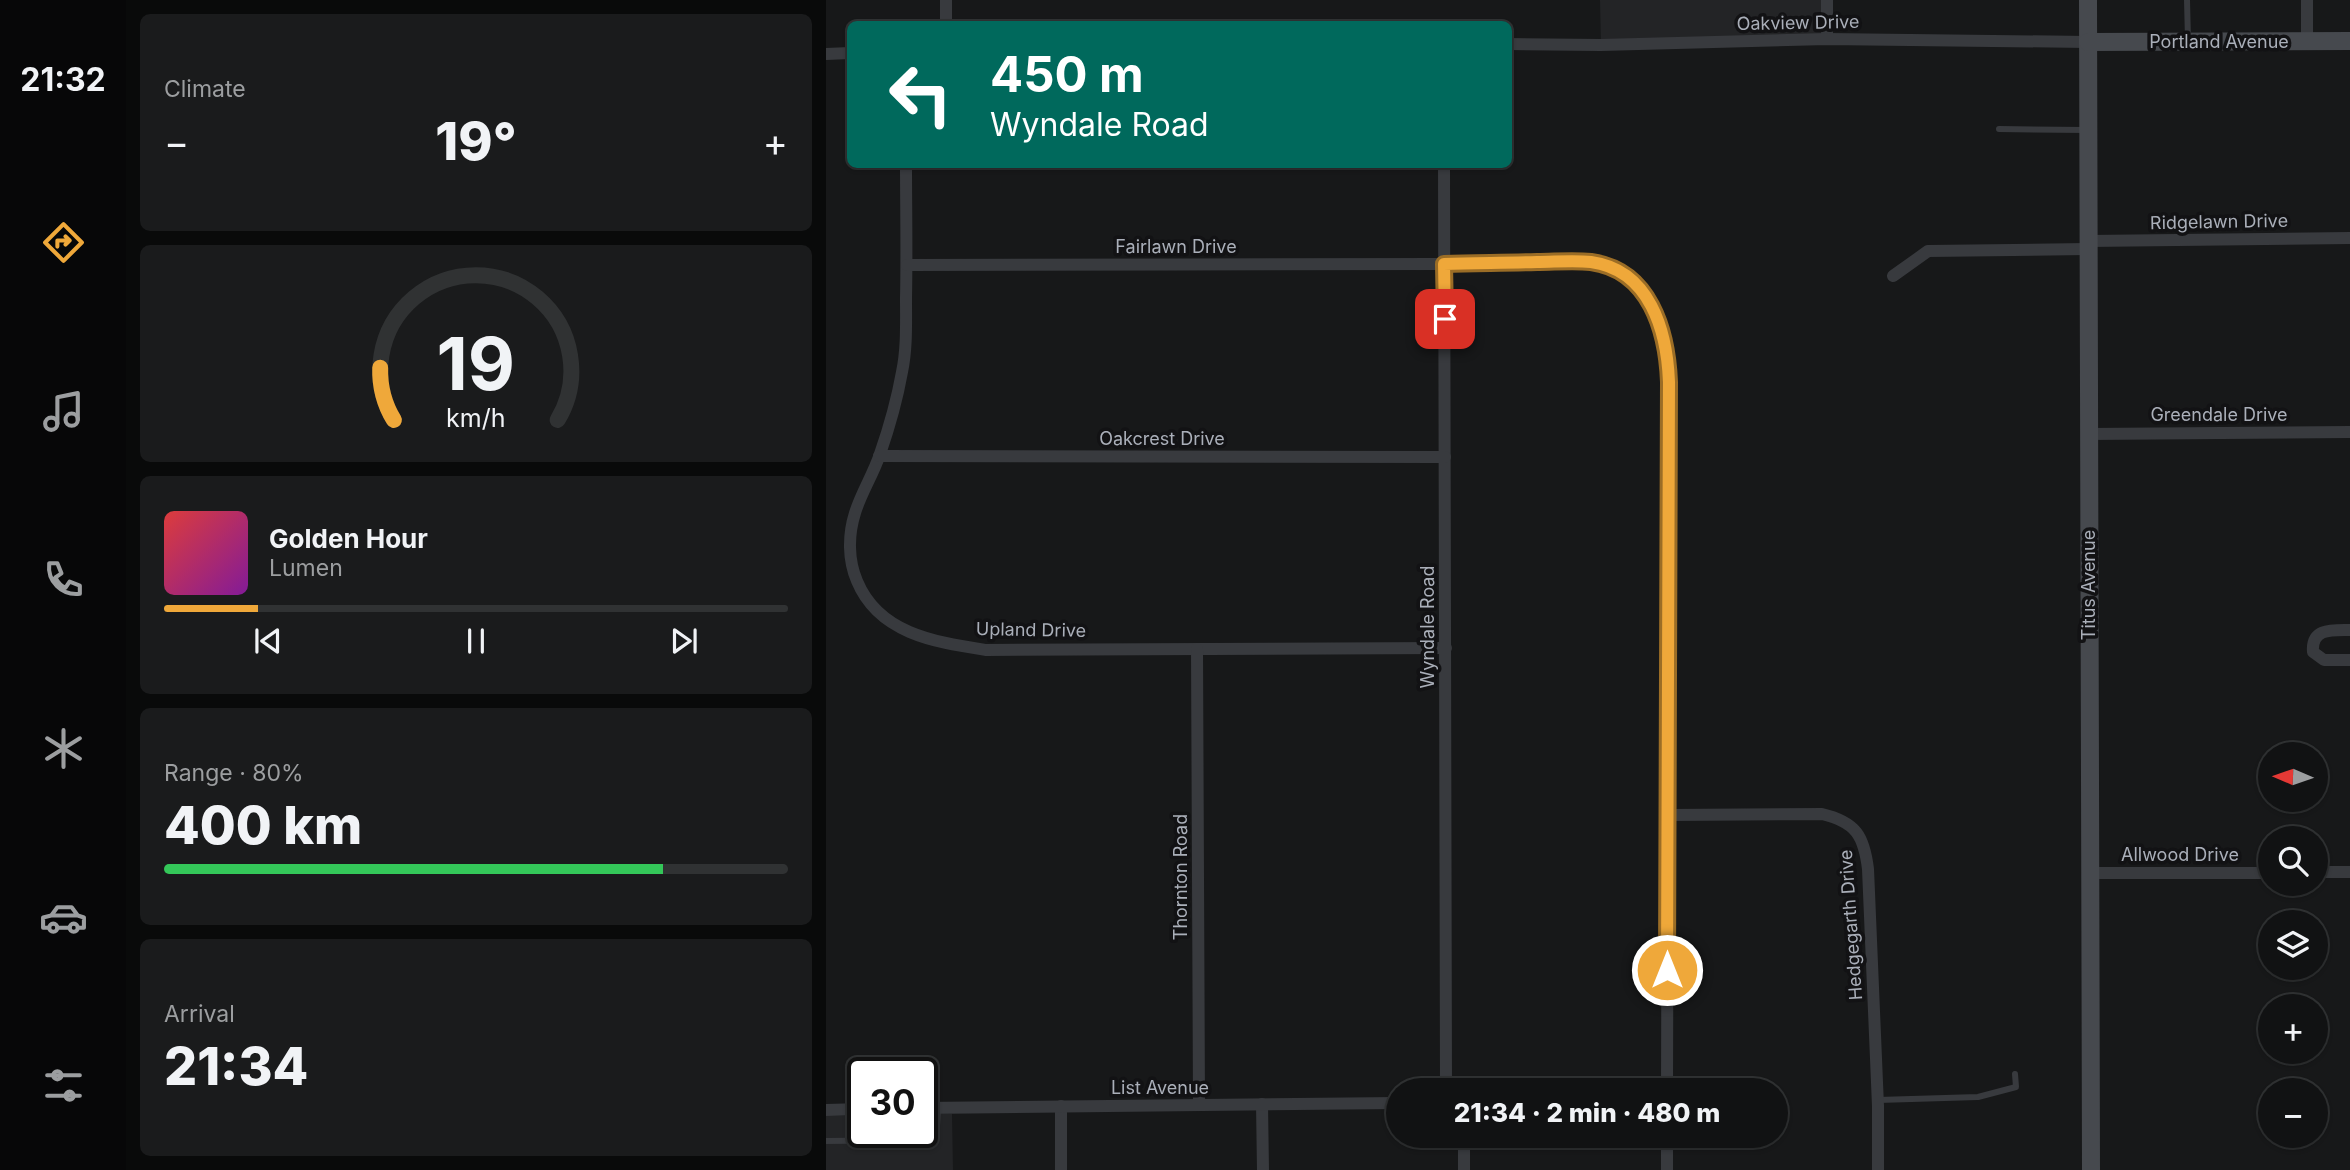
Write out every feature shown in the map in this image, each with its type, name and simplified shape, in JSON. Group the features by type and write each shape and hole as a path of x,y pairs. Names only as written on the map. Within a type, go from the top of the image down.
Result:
{"main road":[{"name":"Titus Avenue","path":"2088,0 2091,1170"},
{"name":"Portland Avenue","path":"2088,43 2350,41"}],"street":[{"path":"946,0 946,21"},
{"path":"1827,0 1827,39"},
{"path":"2307,0 2307,41"},
{"name":"Oakview Drive","path":"1512,44 1601,45 1827,39 2088,43"},
{"path":"826,54 847,54"},
{"name":"Upland Drive","path":"906,168 903,368 879,456 855,515 851,532 853,572 872,609 888,621 936,641 986,650 1446,648"},
{"name":"Wyndale Road","path":"1444,168 1446,1078"},
{"name":"Ridgelawn Drive","path":"1893,276 1928,251 2350,238"},
{"name":"Fairlawn Drive","path":"906,265 1444,264 1577,261 1604,265 1632,280 1644,293 1657,316 1665,339 1669,382 1667,1078"},
{"name":"Greendale Drive","path":"2088,433 2350,432"},
{"name":"Oakcrest Drive","path":"879,456 1445,457"},
{"path":"2350,630 2327,630 2317,635 2313,643 2313,652 2325,660 2350,660"},
{"name":"Thornton Road","path":"1197,649 1199,1105"},
{"name":"Hedgegarth Drive","path":"1668,815 1822,814 1846,822 1862,839 1868,869 1878,1100 1878,1170"},
{"path":"2328,873 2350,872"},
{"name":"Allwood Drive","path":"2090,873 2258,873"},
{"name":"List Avenue","path":"938,1108 1386,1103"},
{"path":"1262,1104 1263,1170"},
{"path":"1061,1105 1061,1170"},
{"path":"826,1110 847,1109"},
{"path":"1464,1148 1464,1170"},
{"path":"1667,1148 1667,1170"}],"lane":[{"path":"2187,0 2188,42"},
{"path":"1999,130 2088,130"},
{"path":"1878,1100 1978,1097 2016,1087 2015,1074"},
{"path":"826,1142 847,1142"}],"shaded area":[{"path":"1600,0 1827,0 1827,39 1601,45"},
{"path":"938,1114 952,1114 953,1170 826,1170 826,1116 847,1116 847,1148 938,1148"}],"route":[{"path":"1445,319 1444,264 1577,261 1604,265 1632,280 1653,307 1660,324 1668,357 1669,382 1667,970"}]}
